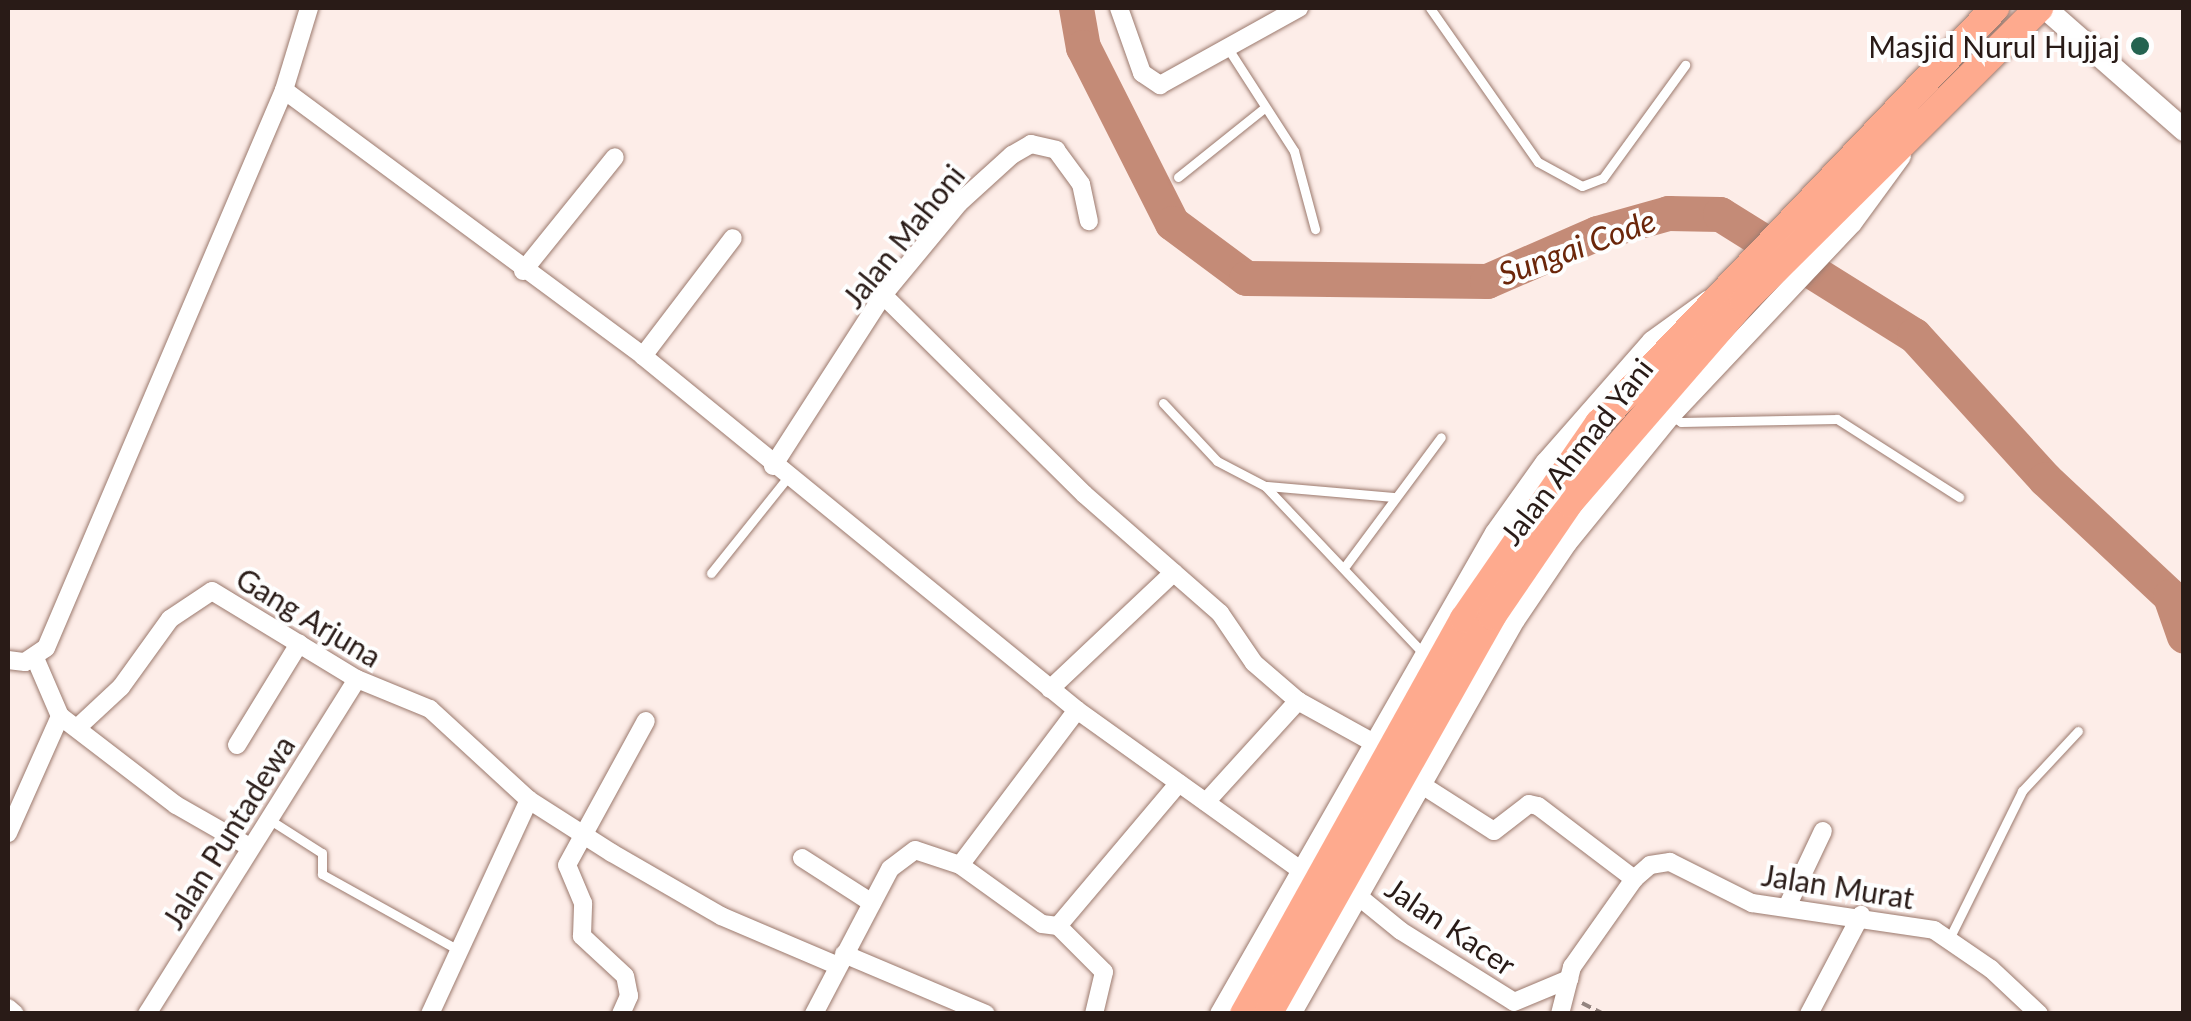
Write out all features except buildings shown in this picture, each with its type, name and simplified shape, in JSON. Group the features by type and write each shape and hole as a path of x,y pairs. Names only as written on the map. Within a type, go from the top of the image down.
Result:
{"highway":[{"name":"Jalan Ahmad Yani","path":"1833,211 1996,8"},
{"name":"Jalan Ahmad Yani","path":"1244,1014 1492,616 1558,519 1643,411 1741,298 2042,8"},
{"name":"Jalan Ahmad Yani","path":"1268,1014 1331,879"}],"main road":[{"path":"2042,8 2184,130"}],"street":[{"path":"8,660 35,658 46,648 284,90 310,8"},
{"path":"1120,8 1142,73 1160,85 1299,8"},
{"path":"284,90 642,356 1077,710 1206,802 1331,879"},
{"name":"Jalan Mahoni","path":"780,472 883,295 959,203 1031,144 1045,143 1067,162 1081,184 1089,221"},
{"path":"523,271 615,158"},
{"path":"1220,1014 1331,879 1422,784 1515,620 1612,482 1670,415 1741,298 1833,211"},
{"path":"642,356 733,238"},
{"path":"883,295 1084,494 1220,613 1246,655 1298,701 1374,743"},
{"path":"1291,1014 1374,743 1422,652 1546,462 1652,341 1680,316 1741,298"},
{"path":"1050,689 1174,572"},
{"name":"Gang Arjuna","path":"76,728 121,687 170,619 201,594 232,598 357,679 442,717 529,800 722,916 986,1014"},
{"path":"237,744 299,644"},
{"path":"35,658 60,716 176,805 248,846"},
{"name":"Jalan Puntadewa","path":"148,1014 248,846 357,679"},
{"path":"1206,802 1298,701"},
{"path":"960,865 1077,710"},
{"path":"8,833 60,716"},
{"path":"621,1014 628,996 625,976 582,936 582,903 566,875 646,722"},
{"path":"1058,926 1179,783"},
{"path":"1422,784 1494,831 1529,804 1538,806 1634,879 1568,979 1564,1006"},
{"path":"430,1014 529,800"},
{"path":"1788,906 1823,831"},
{"path":"814,1014 890,869 915,850 960,865 1042,924 1058,926 1104,972 1094,1014"},
{"path":"802,858 872,903"},
{"name":"Jalan Murat","path":"1634,879 1650,865 1670,862 1752,903 1862,915 1950,937 2038,1014"},
{"name":"Jalan Kacer","path":"1331,879 1401,931 1514,1002 1568,979"},
{"path":"1809,1014 1862,915"},
{"path":"8,1008 15,1014"}],"lane":[{"path":"1430,8 1538,162 1582,186 1604,178 1686,65"},
{"path":"1227,47 1302,169 1315,229"},
{"path":"1178,176 1264,108"},
{"path":"1164,403 1217,461 1265,486 1346,565 1422,652"},
{"path":"1670,415 1681,422 1837,419 1959,497"},
{"path":"1346,565 1440,438"},
{"path":"711,574 780,472"},
{"path":"1265,486 1394,497"},
{"path":"1950,937 2022,791 2078,731"},
{"path":"266,818 322,853 322,874 457,949"}],"path":[{"path":"1564,1006 1604,1014"}],"waterway":[{"name":"Sungai Code","path":"1076,8 1083,47 1172,223 1246,278 1487,281 1597,233 1668,213 1720,214 1914,335 2045,479 2170,596 2184,636"}],"place":[{"name":"Masjid Nurul Hujjaj","path":"2140,46"}]}
